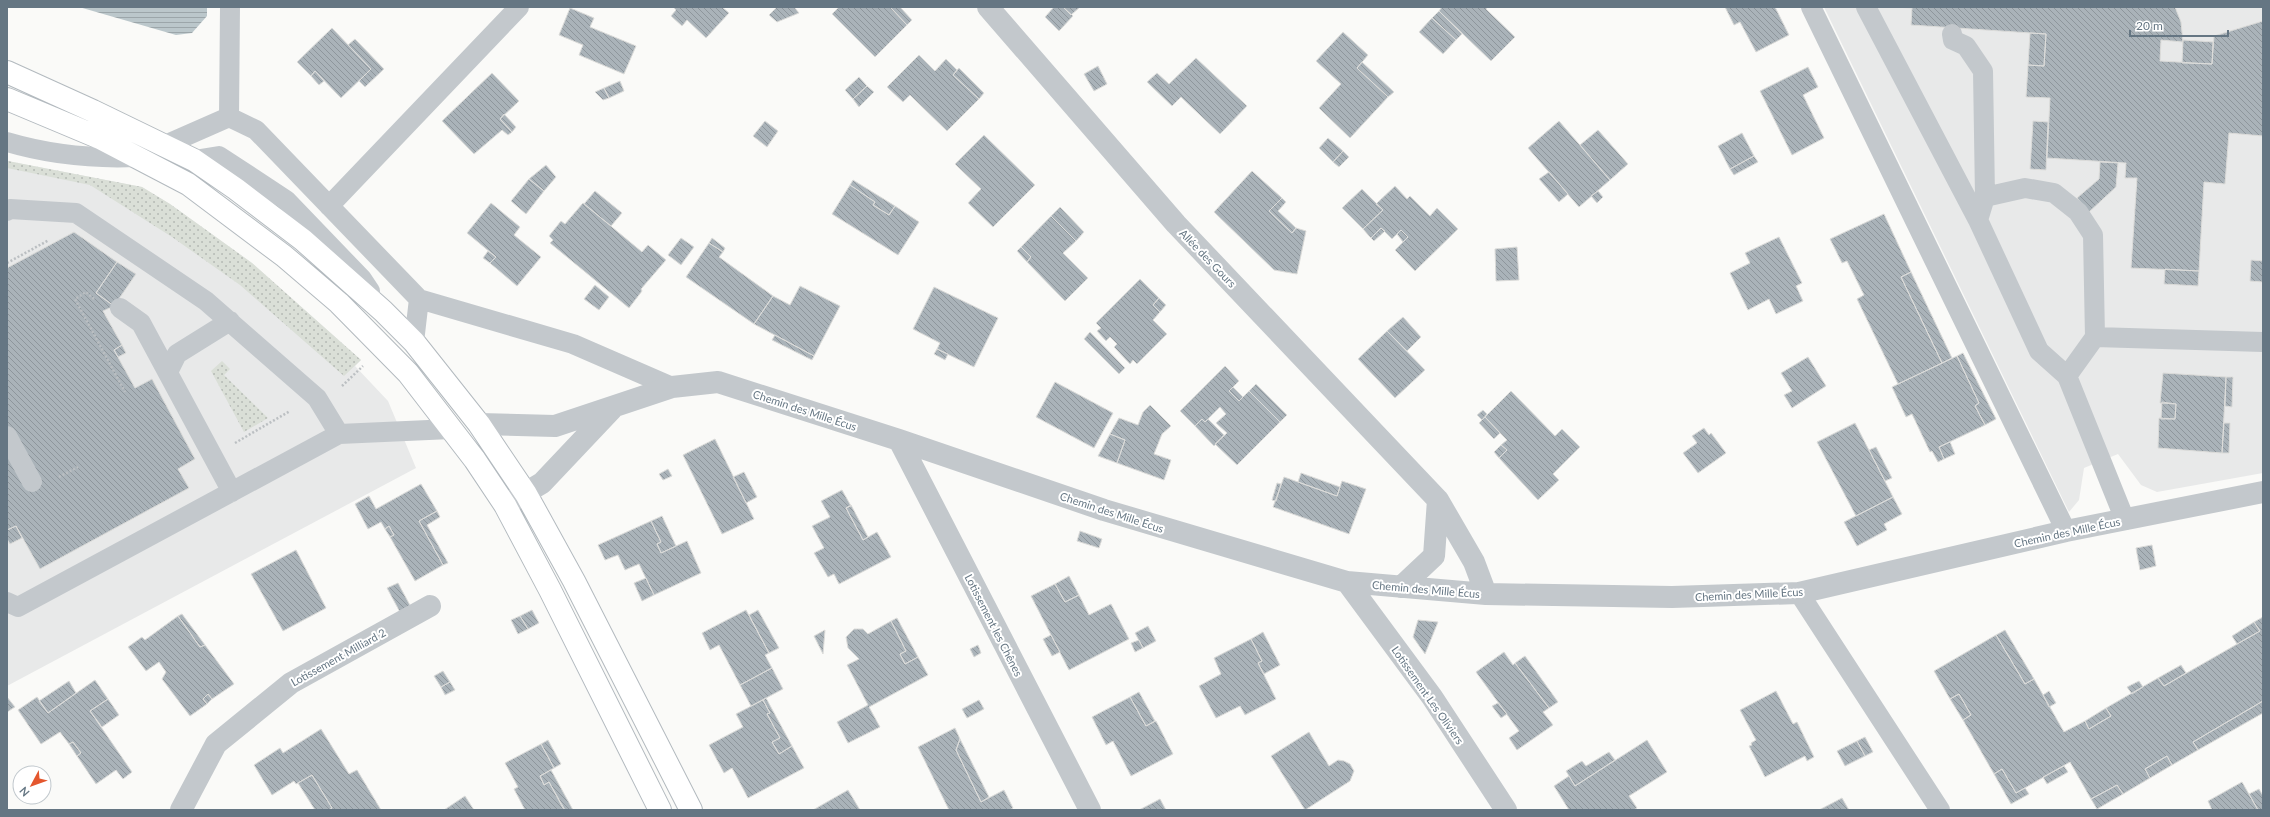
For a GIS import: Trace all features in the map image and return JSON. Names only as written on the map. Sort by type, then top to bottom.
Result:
[{"type":"main road","points":[[7,72],[194,160],[236,189],[303,240],[383,311],[414,342],[479,424],[526,494],[574,582],[691,810]]},
{"type":"main road","points":[[7,99],[100,138],[188,184],[284,256],[340,303],[408,373],[475,460],[505,505],[550,590],[660,810]]},
{"type":"street","name":"Allée des Gours","points":[[988,7],[1176,224],[1438,500],[1474,562],[1486,594]]},
{"type":"street","name":"Chemin des Mille Écus","points":[[479,424],[555,426],[613,408],[672,387],[718,382],[899,440],[1104,510],[1347,582],[1486,594],[1672,597],[1799,593],[2066,531],[2263,492]]},
{"type":"street","points":[[505,505],[526,494],[542,483],[613,408]]},
{"type":"street","name":"Lotissement les Chênes","points":[[899,440],[1090,810]]},
{"type":"street","points":[[1401,587],[1434,556],[1438,500]]},
{"type":"street","name":"Lotissement Les Oliviers","points":[[1347,582],[1432,697],[1506,810]]},
{"type":"street","name":"Lotissement Milliard 2","points":[[181,810],[216,744],[291,683],[430,606]]},
{"type":"lane","points":[[229,117],[230,7]]},
{"type":"lane","points":[[329,206],[519,7]]},
{"type":"lane","points":[[1811,7],[2066,531]]},
{"type":"lane","points":[[1866,7],[1978,220],[2039,351],[2067,376],[2125,520]]},
{"type":"lane","points":[[1952,34],[1953,40],[1966,46],[1984,71],[1985,197],[1978,220]]},
{"type":"lane","points":[[163,146],[229,117],[256,130],[419,299],[573,344],[672,387]]},
{"type":"lane","points":[[7,142],[40,152],[91,158],[137,157]]},
{"type":"lane","points":[[1985,197],[2025,188],[2054,193],[2078,212],[2093,235],[2095,337],[2067,376]]},
{"type":"lane","points":[[7,211],[10,209],[76,213],[206,301],[230,321],[319,402],[339,434]]},
{"type":"lane","points":[[414,342],[419,299]]},
{"type":"lane","points":[[120,308],[141,323],[232,492]]},
{"type":"lane","points":[[168,372],[177,354],[230,321]]},
{"type":"lane","points":[[2095,337],[2263,342]]},
{"type":"lane","points":[[7,602],[18,606],[339,434],[451,429]]},
{"type":"lane","points":[[7,436],[32,482]]},
{"type":"lane","points":[[1799,593],[1940,810]]},
{"type":"path","points":[[97,301],[86,292],[75,299],[125,392]]},
{"type":"path","points":[[213,456],[296,407],[319,402],[330,396],[364,365]]},
{"type":"shaded area","points":[[79,7],[207,7],[207,16],[192,33],[176,35]]},
{"type":"shaded area","points":[[1824,7],[2263,7],[2263,473],[2157,492],[2141,485],[2118,454],[2084,468],[2079,500],[2069,512]]},
{"type":"shaded area","points":[[7,161],[142,187],[170,204],[252,263],[361,360],[355,366],[388,401],[416,468],[7,686]]},
{"type":"shaded area","points":[[8,161],[142,187],[170,204],[252,263],[361,360],[344,376],[240,285],[172,237],[90,185],[7,168]]},
{"type":"shaded area","points":[[222,361],[230,369],[224,375],[268,418],[244,432],[211,371]]},
{"type":"building","points":[[673,7],[722,7],[729,13],[706,38],[687,20],[682,26],[671,16],[676,10]]},
{"type":"building","points":[[777,7],[794,7],[799,13],[777,22],[769,15]]},
{"type":"building","points":[[839,7],[890,7],[907,25],[875,57],[832,14]]},
{"type":"building","points":[[890,7],[900,7],[912,20],[907,25]]},
{"type":"building","points":[[1054,7],[1063,7],[1073,16],[1059,31],[1045,17]]},
{"type":"building","points":[[1063,7],[1080,7],[1071,15]]},
{"type":"building","points":[[1442,7],[1488,7],[1486,9],[1515,37],[1491,61],[1439,11]]},
{"type":"building","points":[[1725,7],[1775,7],[1789,35],[1756,52],[1740,22],[1734,25]]},
{"type":"building","points":[[1894,7],[2175,7],[2181,22],[2183,42],[2161,40],[2160,61],[2212,64],[2214,36],[2263,21],[2263,136],[2229,133],[2225,184],[2204,182],[2199,271],[2131,268],[2137,178],[2125,178],[2126,163],[2047,158],[2050,98],[2026,97],[2028,65],[2044,66],[2046,34],[1911,25],[1912,8]]},
{"type":"building","points":[[570,8],[594,18],[590,27],[636,46],[624,74],[579,55],[583,45],[559,35]]},
{"type":"building","points":[[1439,11],[1462,34],[1456,40],[1432,18]]},
{"type":"building","points":[[1432,18],[1456,40],[1443,54],[1419,32]]},
{"type":"building","points":[[332,28],[371,69],[341,98],[315,71],[311,76],[297,62]]},
{"type":"building","points":[[1343,32],[1368,55],[1357,68],[1388,97],[1350,138],[1319,108],[1341,84],[1316,61]]},
{"type":"building","points":[[2030,33],[2046,34],[2044,66],[2028,65]]},
{"type":"building","points":[[355,39],[384,69],[365,87],[359,81],[371,69],[348,45]]},
{"type":"building","points":[[2183,40],[2213,42],[2212,64],[2182,63]]},
{"type":"building","points":[[919,55],[935,71],[946,59],[957,70],[953,75],[979,99],[947,131],[910,95],[903,102],[887,87]]},
{"type":"building","points":[[1196,58],[1247,106],[1220,134],[1181,97],[1172,106],[1147,82],[1157,73],[1169,84]]},
{"type":"building","points":[[1362,62],[1394,92],[1388,97],[1357,68]]},
{"type":"building","points":[[1098,66],[1107,84],[1094,91],[1084,74]]},
{"type":"building","points":[[1808,67],[1818,87],[1803,95],[1824,138],[1792,155],[1760,91]]},
{"type":"building","points":[[959,68],[984,93],[979,99],[953,75]]},
{"type":"building","points":[[315,71],[324,81],[319,85],[311,76]]},
{"type":"building","points":[[492,73],[519,101],[500,119],[512,132],[508,135],[502,130],[474,154],[442,121]]},
{"type":"building","points":[[859,77],[867,86],[853,99],[845,90]]},
{"type":"building","points":[[620,81],[624,91],[609,98],[604,88]]},
{"type":"building","points":[[867,86],[874,92],[859,107],[853,99]]},
{"type":"building","points":[[604,88],[609,98],[603,100],[595,92]]},
{"type":"building","points":[[504,114],[516,127],[512,132],[500,119]]},
{"type":"building","points":[[765,121],[778,131],[767,147],[753,136]]},
{"type":"building","points":[[1559,121],[1610,180],[1579,207],[1528,148]]},
{"type":"building","points":[[2033,121],[2048,122],[2046,170],[2030,169]]},
{"type":"building","points":[[1598,130],[1628,164],[1610,180],[1580,145]]},
{"type":"building","points":[[1742,133],[1754,156],[1730,169],[1718,146]]},
{"type":"building","points":[[984,135],[1035,185],[993,227],[968,203],[981,189],[955,164]]},
{"type":"building","points":[[1328,138],[1343,151],[1333,162],[1319,148]]},
{"type":"building","points":[[1343,151],[1349,157],[1339,167],[1333,162]]},
{"type":"building","points":[[1754,156],[1758,162],[1734,175],[1730,169]]},
{"type":"building","points":[[2100,162],[2118,163],[2116,187],[2089,212],[2077,198],[2099,179]]},
{"type":"building","points":[[546,165],[556,177],[544,191],[529,179]]},
{"type":"building","points":[[1252,171],[1282,198],[1269,211],[1292,233],[1296,228],[1306,231],[1297,274],[1274,270],[1214,212]]},
{"type":"building","points":[[1549,172],[1568,194],[1559,202],[1539,179]]},
{"type":"building","points":[[529,179],[544,191],[526,214],[511,201]]},
{"type":"building","points":[[853,180],[895,206],[889,215],[873,205],[875,202],[850,185]]},
{"type":"building","points":[[850,185],[875,202],[873,205],[889,215],[895,206],[919,222],[898,255],[832,214]]},
{"type":"building","points":[[1395,186],[1407,199],[1410,196],[1430,216],[1437,208],[1458,229],[1415,271],[1395,250],[1408,237],[1401,230],[1392,239],[1381,228],[1371,238],[1363,229],[1383,210],[1376,204]]},
{"type":"building","points":[[1362,189],[1383,210],[1363,229],[1342,208]]},
{"type":"building","points":[[595,191],[622,213],[611,226],[584,204]]},
{"type":"building","points":[[1598,191],[1603,197],[1597,203],[1591,196]]},
{"type":"building","points":[[1282,198],[1286,202],[1278,211],[1296,228],[1292,233],[1269,211]]},
{"type":"building","points":[[491,203],[520,227],[514,235],[541,257],[517,286],[490,263],[496,257],[467,233]]},
{"type":"building","points":[[583,203],[642,252],[648,245],[666,260],[641,289],[642,291],[629,308],[550,243],[553,240],[549,236],[561,221],[565,224]]},
{"type":"building","points":[[1060,207],[1084,232],[1076,241],[1051,216]]},
{"type":"building","points":[[1884,214],[1911,272],[1901,277],[1942,363],[1898,384],[1857,299],[1864,295],[1847,261],[1842,263],[1830,239]]},
{"type":"building","points":[[1051,216],[1076,241],[1063,253],[1088,278],[1065,301],[1027,262],[1031,257],[1021,247]]},
{"type":"building","points":[[1381,228],[1385,231],[1374,241],[1371,238]]},
{"type":"building","points":[[1401,230],[1408,237],[1403,242],[1397,234]]},
{"type":"building","points":[[74,232],[117,262],[96,293],[114,306],[103,311],[122,345],[114,350],[135,388],[152,379],[195,459],[178,469],[189,488],[40,569],[16,526],[7,530],[7,268]]},
{"type":"building","points":[[1779,237],[1802,283],[1796,286],[1803,301],[1776,314],[1769,299],[1748,310],[1730,273],[1750,263],[1745,253]]},
{"type":"building","points":[[681,238],[694,247],[681,265],[668,255]]},
{"type":"building","points":[[712,238],[725,248],[723,252],[709,243]]},
{"type":"building","points":[[709,243],[723,252],[719,257],[773,296],[754,324],[686,277]]},
{"type":"building","points":[[1021,247],[1031,257],[1027,262],[1017,251]]},
{"type":"building","points":[[1517,247],[1519,280],[1496,281],[1495,249]]},
{"type":"building","points":[[488,251],[496,257],[490,263],[483,258]]},
{"type":"building","points":[[2251,260],[2263,261],[2263,282],[2250,281]]},
{"type":"building","points":[[117,262],[136,274],[114,306],[96,293]]},
{"type":"building","points":[[2165,269],[2199,271],[2198,286],[2164,284]]},
{"type":"building","points":[[1911,272],[1952,358],[1942,363],[1901,277]]},
{"type":"building","points":[[1140,279],[1159,298],[1153,305],[1160,312],[1153,320],[1167,334],[1137,364],[1133,360],[1130,364],[1114,347],[1117,344],[1110,337],[1106,341],[1097,331],[1101,328],[1096,323]]},
{"type":"building","points":[[595,285],[609,297],[599,310],[584,299]]},
{"type":"building","points":[[800,286],[840,306],[814,356],[754,324],[773,296],[790,305]]},
{"type":"building","points":[[934,287],[998,318],[974,367],[937,349],[940,343],[913,329]]},
{"type":"building","points":[[1159,298],[1166,305],[1160,312],[1153,305]]},
{"type":"building","points":[[1403,317],[1421,337],[1407,351],[1387,331]]},
{"type":"building","points":[[1387,331],[1425,370],[1395,398],[1358,359]]},
{"type":"building","points":[[1090,332],[1125,368],[1119,374],[1084,339]]},
{"type":"building","points":[[775,335],[814,356],[812,360],[772,340]]},
{"type":"building","points":[[122,345],[126,353],[118,357],[114,350]]},
{"type":"building","points":[[937,349],[948,354],[945,360],[934,354]]},
{"type":"building","points":[[1963,353],[1996,419],[1985,425],[1975,406],[1979,403],[1957,356]]},
{"type":"building","points":[[1957,356],[1979,403],[1975,406],[1985,425],[1939,447],[1944,459],[1938,462],[1932,451],[1930,452],[1912,414],[1906,417],[1892,387]]},
{"type":"building","points":[[1808,357],[1826,386],[1792,408],[1784,395],[1792,391],[1781,373]]},
{"type":"building","points":[[1225,366],[1239,381],[1229,391],[1239,401],[1249,391],[1280,422],[1237,465],[1215,444],[1227,433],[1216,423],[1226,414],[1220,407],[1205,422],[1202,419],[1195,426],[1180,411]]},
{"type":"building","points":[[2163,373],[2226,377],[2222,453],[2158,448],[2159,418],[2175,419],[2176,404],[2160,403]]},
{"type":"building","points":[[2226,377],[2233,377],[2232,407],[2225,406]]},
{"type":"building","points":[[1055,382],[1113,413],[1094,448],[1036,417]]},
{"type":"building","points":[[1256,384],[1287,415],[1280,422],[1249,391]]},
{"type":"building","points":[[1233,387],[1243,397],[1239,401],[1229,391]]},
{"type":"building","points":[[1511,391],[1555,436],[1562,429],[1580,447],[1553,474],[1559,480],[1538,500],[1499,458],[1507,450],[1501,445],[1507,440],[1485,417]]},
{"type":"building","points":[[2162,402],[2176,404],[2175,419],[2161,419]]},
{"type":"building","points":[[1150,405],[1171,426],[1162,434],[1154,454],[1171,460],[1164,480],[1117,463],[1125,440],[1110,434],[1119,418],[1138,425],[1143,412]]},
{"type":"building","points":[[1483,410],[1487,414],[1482,420],[1477,415]]},
{"type":"building","points":[[1485,417],[1500,433],[1494,439],[1479,423]]},
{"type":"building","points":[[1202,419],[1205,422],[1208,419],[1224,435],[1214,446],[1195,426]]},
{"type":"building","points":[[1855,423],[1893,497],[1856,516],[1817,442]]},
{"type":"building","points":[[2224,423],[2230,423],[2229,453],[2222,453]]},
{"type":"building","points":[[1704,428],[1709,435],[1711,433],[1726,453],[1698,473],[1683,453],[1697,443],[1692,436]]},
{"type":"building","points":[[1110,434],[1125,440],[1117,463],[1098,456]]},
{"type":"building","points":[[715,439],[754,519],[722,534],[683,455]]},
{"type":"building","points":[[1950,442],[1955,454],[1944,459],[1939,447]]},
{"type":"building","points":[[1501,445],[1507,450],[1499,458],[1494,452]]},
{"type":"building","points":[[1876,447],[1892,478],[1885,481],[1869,450]]},
{"type":"building","points":[[668,469],[672,476],[663,480],[659,474]]},
{"type":"building","points":[[744,472],[757,497],[746,503],[733,477]]},
{"type":"building","points":[[1301,473],[1340,487],[1337,496],[1298,482]]},
{"type":"building","points":[[1284,477],[1337,496],[1342,481],[1366,489],[1349,534],[1273,507]]},
{"type":"building","points":[[1277,483],[1281,484],[1276,501],[1272,500]]},
{"type":"building","points":[[421,484],[437,511],[419,521],[443,565],[415,581],[390,537],[394,535],[389,526],[385,529],[381,522],[368,529],[355,504],[369,496],[376,509]]},
{"type":"building","points":[[842,490],[851,506],[846,508],[863,540],[877,532],[891,557],[839,584],[834,574],[828,577],[814,553],[824,548],[812,526],[830,517],[821,501]]},
{"type":"building","points":[[1893,497],[1902,514],[1884,524],[1887,530],[1857,546],[1844,522]]},
{"type":"building","points":[[851,505],[868,537],[863,540],[846,508]]},
{"type":"building","points":[[437,511],[440,517],[427,525],[448,563],[443,565],[419,521]]},
{"type":"building","points":[[662,516],[676,546],[661,553],[657,544],[661,542],[651,521]]},
{"type":"building","points":[[651,521],[661,542],[657,544],[661,553],[687,541],[701,573],[654,595],[639,564],[625,570],[618,555],[605,560],[598,545]]},
{"type":"building","points":[[16,526],[22,538],[10,544],[7,539],[7,530]]},
{"type":"building","points":[[389,526],[394,535],[390,537],[385,529]]},
{"type":"building","points":[[1080,531],[1102,539],[1099,548],[1077,541]]},
{"type":"building","points":[[2152,545],[2156,566],[2140,570],[2136,548]]},
{"type":"building","points":[[296,550],[326,608],[283,631],[251,574]]},
{"type":"building","points":[[1069,576],[1079,595],[1065,602],[1055,584]]},
{"type":"building","points":[[646,578],[654,595],[642,601],[634,583]]},
{"type":"building","points":[[398,583],[412,609],[401,614],[387,588]]},
{"type":"building","points":[[1055,584],[1065,602],[1079,595],[1089,615],[1111,604],[1129,639],[1069,670],[1031,596]]},
{"type":"building","points":[[532,610],[539,623],[528,629],[520,616]]},
{"type":"building","points":[[746,610],[769,653],[765,655],[772,668],[740,685],[719,645],[710,650],[702,633]]},
{"type":"building","points":[[758,610],[779,648],[769,653],[749,615]]},
{"type":"building","points":[[182,614],[205,645],[200,647],[178,616]]},
{"type":"building","points":[[178,616],[200,647],[205,645],[234,684],[212,699],[208,694],[203,699],[207,704],[190,716],[162,679],[166,672],[159,662],[146,671],[128,647],[142,637],[145,640]]},
{"type":"building","points":[[520,616],[528,629],[518,634],[511,620]]},
{"type":"building","points":[[2263,617],[2263,701],[2193,742],[2198,750],[2172,765],[2167,756],[2145,769],[2150,778],[2123,794],[2117,785],[2091,799],[2070,762],[2016,793],[2002,769],[1994,774],[1963,720],[1971,715],[1959,694],[1950,699],[1934,671],[1996,635],[2025,684],[2034,679],[2064,732],[2085,721],[2089,729],[2111,716],[2106,708],[2158,678],[2164,686],[2260,631],[2254,622]]},
{"type":"building","points":[[897,618],[918,657],[905,664],[900,654],[906,651],[891,621]]},
{"type":"building","points":[[1418,620],[1438,622],[1425,654],[1413,637]]},
{"type":"building","points":[[891,621],[906,651],[900,654],[905,664],[918,657],[928,675],[869,707],[880,727],[848,743],[837,722],[868,705],[847,665],[859,659],[848,648],[846,637],[854,629],[863,629],[868,634]]},
{"type":"building","points":[[2254,622],[2260,631],[2237,644],[2232,636]]},
{"type":"building","points":[[1148,626],[1156,641],[1143,648],[1135,633]]},
{"type":"building","points":[[825,630],[823,654],[814,636]]},
{"type":"building","points":[[2005,630],[2034,679],[2025,684],[1996,635]]},
{"type":"building","points":[[1263,632],[1280,665],[1264,674],[1258,663],[1262,661],[1251,639]]},
{"type":"building","points":[[1051,635],[1060,652],[1052,656],[1043,639]]},
{"type":"building","points":[[1251,639],[1262,661],[1258,663],[1276,699],[1245,715],[1240,706],[1216,718],[1199,686],[1221,674],[1214,658]]},
{"type":"building","points":[[1139,640],[1143,648],[1135,652],[1131,643]]},
{"type":"building","points":[[978,645],[981,653],[974,657],[970,649]]},
{"type":"building","points":[[1504,652],[1513,665],[1515,663],[1549,708],[1543,712],[1553,725],[1517,750],[1509,738],[1519,731],[1476,672]]},
{"type":"building","points":[[1525,656],[1558,702],[1549,708],[1515,663]]},
{"type":"building","points":[[2181,665],[2186,673],[2164,686],[2158,678]]},
{"type":"building","points":[[772,668],[783,689],[751,706],[740,685]]},
{"type":"building","points":[[443,671],[450,682],[441,687],[434,676]]},
{"type":"building","points":[[95,680],[108,699],[90,711],[132,772],[123,779],[116,770],[96,784],[77,756],[81,753],[73,742],[69,744],[60,732],[41,744],[18,710],[37,697],[48,713]]},
{"type":"building","points":[[69,681],[76,693],[48,713],[39,701]]},
{"type":"building","points":[[2139,681],[2143,687],[2132,694],[2127,687]]},
{"type":"building","points":[[450,682],[455,690],[445,695],[441,687]]},
{"type":"building","points":[[1776,691],[1793,724],[1797,722],[1814,757],[1807,761],[1805,756],[1765,777],[1749,746],[1756,740],[1740,710]]},
{"type":"building","points":[[2049,691],[2056,703],[2049,707],[2043,695]]},
{"type":"building","points":[[1139,692],[1155,721],[1146,726],[1130,697]]},
{"type":"building","points":[[208,694],[212,699],[207,704],[203,699]]},
{"type":"building","points":[[1959,694],[1971,715],[1963,720],[1950,699]]},
{"type":"building","points":[[7,697],[15,707],[7,712]]},
{"type":"building","points":[[1130,697],[1146,726],[1156,721],[1173,754],[1131,776],[1113,741],[1106,745],[1092,717]]},
{"type":"building","points":[[766,698],[792,746],[779,754],[772,742],[780,738],[767,714],[770,713],[763,700]]},
{"type":"building","points":[[108,699],[119,715],[102,727],[90,711]]},
{"type":"building","points":[[763,700],[770,713],[767,714],[780,738],[772,742],[779,754],[792,746],[804,768],[748,798],[732,768],[724,773],[709,745],[743,727],[736,714]]},
{"type":"building","points":[[979,700],[984,709],[967,718],[962,709]]},
{"type":"building","points":[[2263,701],[2263,713],[2198,750],[2193,742]]},
{"type":"building","points":[[1498,703],[1507,714],[1501,718],[1492,706]]},
{"type":"building","points":[[2106,708],[2111,716],[2089,729],[2085,721]]},
{"type":"building","points":[[955,728],[960,739],[956,750],[981,802],[1004,790],[1013,808],[1010,810],[949,810],[918,747]]},
{"type":"building","points":[[321,729],[349,774],[357,770],[381,810],[329,810],[332,808],[312,775],[296,784],[294,781],[272,795],[254,765],[280,748],[283,753]]},
{"type":"building","points":[[1309,732],[1329,766],[1338,760],[1344,761],[1350,764],[1354,771],[1350,781],[1305,810],[1271,756]]},
{"type":"building","points":[[1865,737],[1873,752],[1865,756],[1857,741]]},
{"type":"building","points":[[960,739],[989,797],[981,802],[956,750]]},
{"type":"building","points":[[548,740],[561,764],[554,768],[541,744]]},
{"type":"building","points":[[1647,740],[1667,772],[1629,796],[1637,808],[1634,810],[1569,810],[1554,786],[1569,776],[1575,786]]},
{"type":"building","points":[[1857,741],[1865,756],[1845,766],[1837,751]]},
{"type":"building","points":[[73,742],[81,753],[77,756],[69,744]]},
{"type":"building","points":[[541,744],[554,768],[540,776],[544,785],[549,782],[565,810],[525,810],[514,789],[518,787],[505,763]]},
{"type":"building","points":[[1609,752],[1615,760],[1575,786],[1566,771],[1582,761],[1586,766]]},
{"type":"building","points":[[2167,756],[2172,765],[2150,778],[2145,769]]},
{"type":"building","points":[[2064,766],[2068,772],[2047,784],[2043,777]]},
{"type":"building","points":[[2002,769],[2016,793],[2025,788],[2029,794],[2011,804],[1994,774]]},
{"type":"building","points":[[551,770],[573,810],[564,810],[549,782],[544,785],[540,776]]},
{"type":"building","points":[[312,775],[332,808],[329,810],[315,810],[298,783]]},
{"type":"building","points":[[2242,782],[2258,810],[2212,810],[2208,801]]},
{"type":"building","points":[[2117,785],[2123,794],[2097,809],[2091,799]]},
{"type":"building","points":[[2259,789],[2263,796],[2263,810],[2258,810],[2249,794]]},
{"type":"building","points":[[848,790],[860,810],[813,810]]},
{"type":"building","points":[[465,796],[474,810],[444,810]]},
{"type":"building","points":[[1842,798],[1849,810],[1819,810]]},
{"type":"building","points":[[1160,799],[1166,810],[1139,810]]}]
